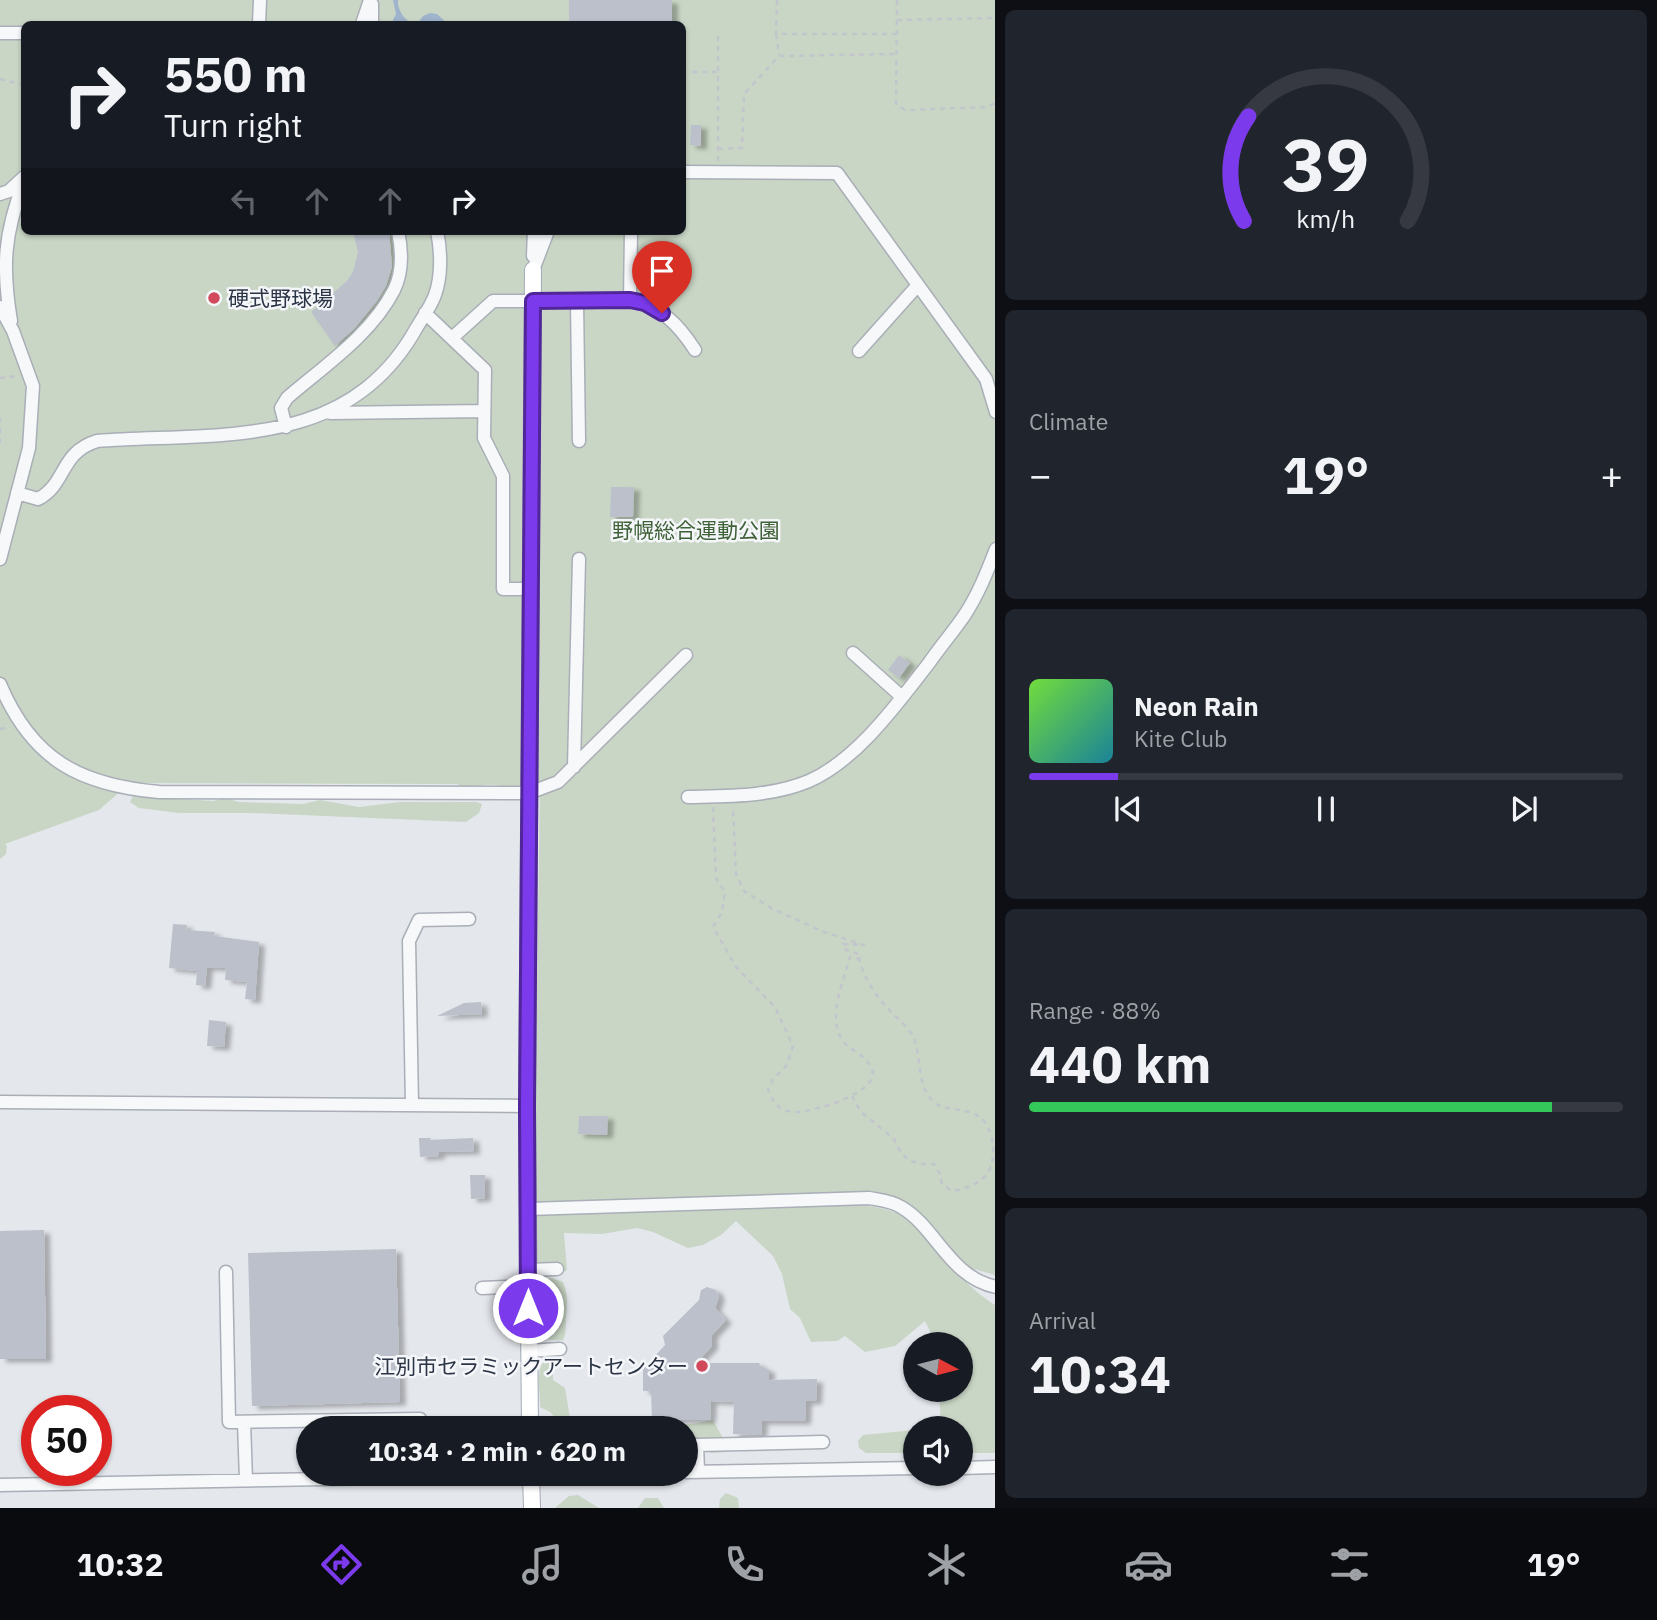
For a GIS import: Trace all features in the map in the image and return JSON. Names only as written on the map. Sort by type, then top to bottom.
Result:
[{"type":"main road","points":[[530,1416],[527,1107],[533,270]]},
{"type":"main road","points":[[531,1486],[532,1508]]},
{"type":"street","points":[[259,21],[260,0]]},
{"type":"street","points":[[363,21],[371,0]]},
{"type":"street","points":[[371,0],[372,21]]},
{"type":"street","points":[[0,33],[21,33]]},
{"type":"street","points":[[686,172],[837,173],[986,379],[995,409]]},
{"type":"street","points":[[0,194],[9,191],[21,179]]},
{"type":"street","points":[[13,331],[5,283],[5,254],[21,190]]},
{"type":"street","points":[[286,427],[281,408],[287,398],[368,327],[395,288],[401,253],[399,235]]},
{"type":"street","points":[[17,493],[38,499],[45,495],[54,488],[74,454],[83,446],[97,441],[225,435],[286,427],[336,409],[377,380],[411,337],[436,293],[441,251],[438,235]]},
{"type":"street","points":[[533,270],[534,235]]},
{"type":"street","points":[[533,270],[546,235]]},
{"type":"street","points":[[630,300],[631,235]]},
{"type":"street","points":[[859,351],[918,285]]},
{"type":"street","points":[[452,338],[493,301],[630,300],[645,303],[662,313],[695,350]]},
{"type":"street","points":[[577,302],[579,441]]},
{"type":"street","points":[[0,307],[13,331],[33,386],[29,448],[0,559]]},
{"type":"street","points":[[425,313],[485,370],[484,438],[503,477],[503,589],[531,589]]},
{"type":"street","points":[[324,413],[484,411]]},
{"type":"street","points":[[688,797],[733,796],[781,790],[810,781],[836,765],[867,738],[964,616],[982,584],[995,552]]},
{"type":"street","points":[[574,766],[579,559]]},
{"type":"street","points":[[853,653],[902,697]]},
{"type":"street","points":[[0,684],[20,725],[43,749],[76,772],[109,785],[159,792],[529,793],[558,782],[686,654]]},
{"type":"street","points":[[412,1105],[409,941],[419,920],[469,919]]},
{"type":"street","points":[[0,1102],[527,1107]]},
{"type":"street","points":[[528,1209],[869,1198],[901,1207],[956,1265],[975,1280],[995,1287]]},
{"type":"street","points":[[482,1288],[557,1269]]},
{"type":"street","points":[[226,1272],[229,1422],[296,1421]]},
{"type":"street","points":[[528,1351],[560,1349]]},
{"type":"street","points":[[244,1422],[246,1480]]},
{"type":"street","points":[[698,1445],[823,1441]]},
{"type":"street","points":[[973,1468],[995,1467]]},
{"type":"street","points":[[698,1471],[903,1468]]},
{"type":"street","points":[[0,1485],[296,1479]]},
{"type":"path","points":[[777,0],[776,34],[779,56]]},
{"type":"path","points":[[897,0],[896,104],[905,110],[988,107],[995,103]]},
{"type":"path","points":[[897,20],[995,18]]},
{"type":"path","points":[[718,32],[718,172]]},
{"type":"path","points":[[776,34],[897,34]]},
{"type":"path","points":[[718,149],[742,148],[744,94],[779,56],[896,54]]},
{"type":"path","points":[[686,72],[718,72]]},
{"type":"path","points":[[0,79],[21,84]]},
{"type":"path","points":[[0,377],[29,374]]},
{"type":"path","points":[[0,418],[0,446]]},
{"type":"path","points":[[733,796],[736,874],[744,891],[771,908],[824,932],[864,945],[843,944],[844,949],[861,955],[859,959],[863,974],[871,989],[910,1032],[916,1045],[920,1076],[931,1099],[940,1107],[970,1112],[983,1120],[991,1135],[994,1154],[992,1168],[983,1179],[965,1189],[951,1191],[942,1184],[934,1164],[911,1161],[901,1153],[894,1139],[861,1112],[851,1095]]},
{"type":"path","points":[[713,797],[716,878],[725,892],[722,912],[713,927],[736,967],[775,1007],[793,1046],[787,1065],[768,1089],[771,1099],[779,1108],[791,1112],[825,1108],[867,1086],[872,1079],[873,1071],[869,1062],[848,1048],[838,1034],[835,1017],[850,957],[859,959]]},
{"type":"green space","name":"野幌総合運動公園","points":[[0,0],[995,0],[995,1275],[967,1267],[920,1213],[882,1193],[820,1195],[822,1204],[885,1209],[910,1219],[924,1229],[961,1277],[995,1305],[995,1453],[973,1453],[973,1416],[940,1416],[940,1402],[973,1402],[973,1332],[930,1332],[925,1321],[912,1332],[903,1332],[903,1339],[895,1346],[865,1352],[845,1336],[837,1341],[811,1342],[800,1318],[790,1309],[782,1274],[773,1256],[736,1221],[721,1235],[703,1245],[688,1248],[653,1232],[637,1228],[602,1234],[564,1233],[567,1270],[562,1273],[537,1265],[533,1255],[540,785],[508,789],[492,785],[459,787],[458,784],[130,783],[99,810],[5,844],[6,854],[0,859]]},
{"type":"green space","points":[[133,796],[213,801],[227,798],[238,802],[303,804],[320,800],[359,807],[400,802],[482,804],[479,813],[466,822],[252,813],[179,813],[139,808],[130,802]]},
{"type":"green space","points":[[552,1278],[563,1282],[567,1296],[563,1340],[551,1340],[543,1336],[536,1321],[542,1279]]},
{"type":"green space","points":[[554,1353],[560,1357],[553,1371],[553,1380],[565,1388],[570,1416],[554,1416],[540,1407],[540,1370],[547,1358]]},
{"type":"green space","points":[[713,1420],[723,1438],[725,1452],[711,1453],[704,1438],[698,1438],[698,1423]]},
{"type":"green space","points":[[903,1431],[903,1453],[866,1453],[859,1448],[858,1441],[863,1435]]},
{"type":"green space","points":[[726,1493],[738,1498],[739,1508],[719,1508],[720,1499]]},
{"type":"green space","points":[[578,1495],[599,1508],[555,1508],[569,1496]]},
{"type":"green space","points":[[645,1498],[658,1498],[664,1508],[638,1508]]},
{"type":"water","points":[[393,0],[398,0],[402,14],[408,21],[392,21],[396,14]]},
{"type":"water","points":[[437,14],[445,21],[419,21],[423,16]]},
{"type":"building","points":[[569,0],[672,0],[672,21],[569,21]]},
{"type":"building","points":[[691,125],[701,125],[701,146],[690,145]]},
{"type":"building","points":[[354,235],[389,235],[392,267],[386,286],[377,301],[354,329],[335,346],[311,312],[347,281],[353,272],[358,252]]},
{"type":"building","points":[[611,487],[634,487],[633,517],[610,517]]},
{"type":"building","points":[[899,655],[910,663],[899,678],[888,670]]},
{"type":"building","points":[[173,924],[187,925],[186,930],[215,932],[214,936],[259,942],[255,1000],[245,999],[247,982],[225,980],[226,968],[207,967],[205,986],[196,985],[197,971],[169,968]]},
{"type":"building","points":[[481,1002],[482,1014],[437,1016],[464,1003]]},
{"type":"building","points":[[209,1020],[226,1022],[224,1047],[207,1046]]},
{"type":"building","points":[[579,1116],[608,1116],[607,1135],[578,1134]]},
{"type":"building","points":[[419,1138],[473,1138],[474,1151],[439,1152],[439,1156],[420,1157]]},
{"type":"building","points":[[470,1175],[485,1175],[485,1198],[471,1199]]},
{"type":"building","points":[[44,1230],[46,1359],[0,1359],[0,1231]]},
{"type":"building","points":[[396,1249],[400,1402],[252,1406],[248,1253]]},
{"type":"building","name":"江別市セラミックアートセンター","points":[[707,1287],[716,1290],[719,1297],[715,1308],[726,1320],[712,1335],[712,1346],[696,1363],[760,1363],[759,1365],[769,1370],[769,1380],[817,1379],[816,1401],[806,1401],[805,1421],[762,1421],[761,1435],[733,1434],[734,1402],[711,1401],[710,1420],[698,1420],[698,1416],[652,1416],[651,1391],[643,1391],[643,1369],[665,1345],[663,1336],[699,1300],[701,1290]]},
{"type":"place","name":"硬式野球場","points":[[214,298]]},
{"type":"place","name":"江別市セラミックアートセンター","points":[[702,1366]]},
{"type":"route","points":[[528,1308],[533,301],[630,300],[645,303],[662,313]]}]
